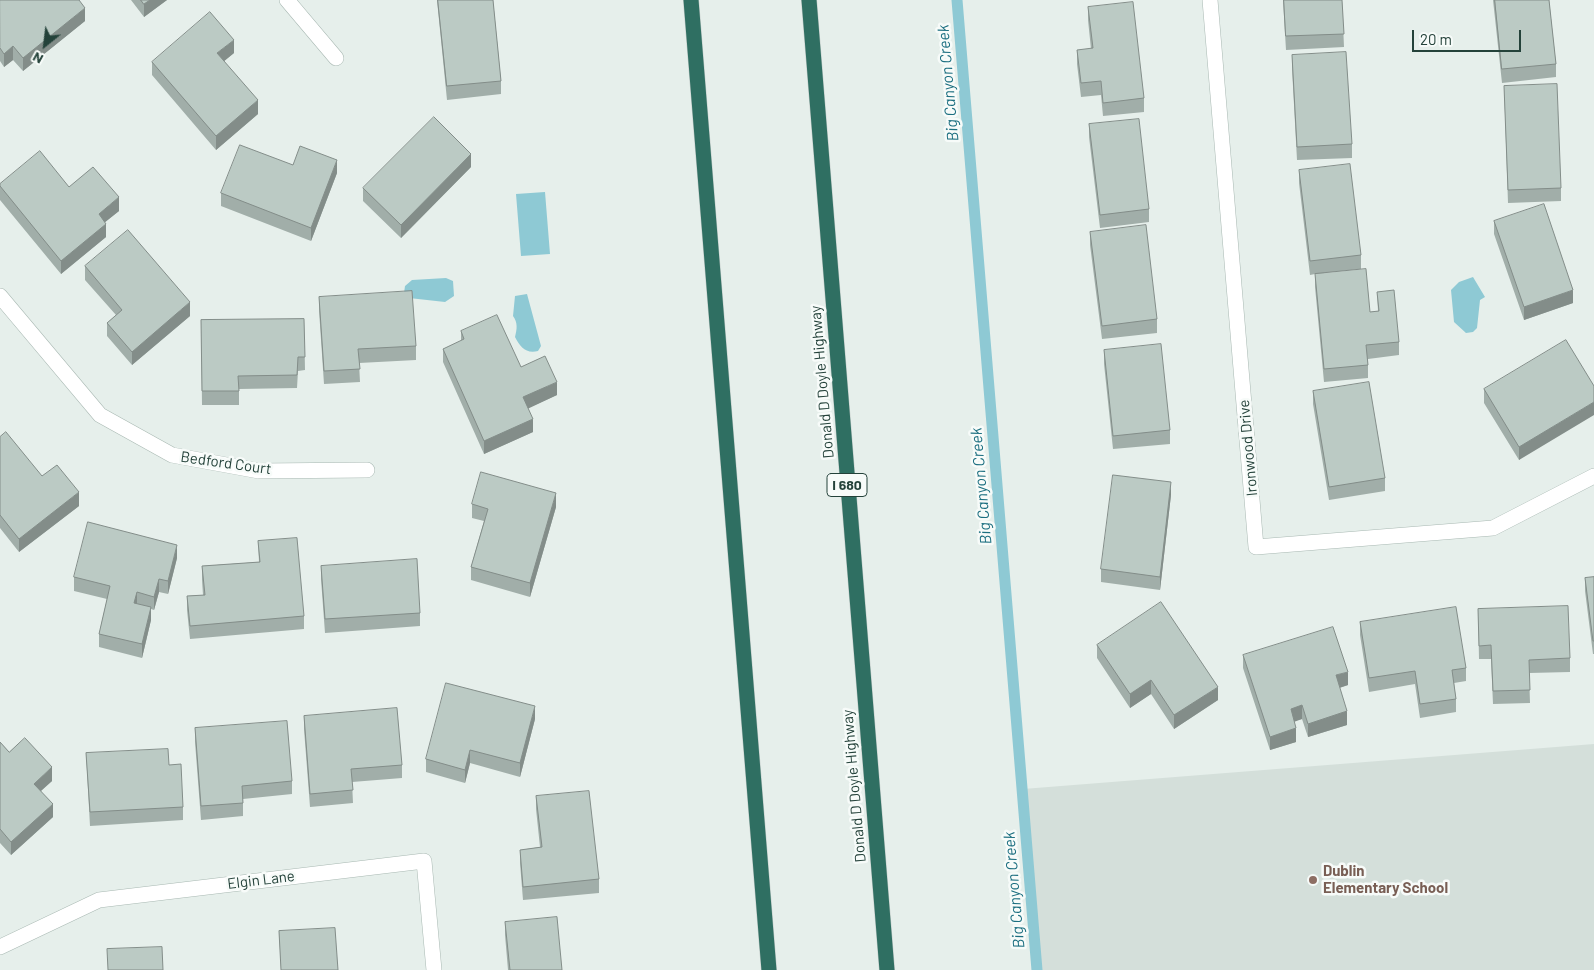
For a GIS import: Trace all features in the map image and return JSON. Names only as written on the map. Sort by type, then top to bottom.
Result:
[{"type":"highway","points":[[691,0],[769,970]]},
{"type":"highway","name":"Donald D Doyle Highway","points":[[809,0],[887,970]]},
{"type":"street","points":[[287,0],[336,58]]},
{"type":"street","name":"Ironwood Drive","points":[[1210,0],[1256,547],[1493,528],[1594,476]]},
{"type":"street","name":"Bedford Court","points":[[0,296],[100,415],[172,456],[258,471],[367,470]]},
{"type":"street","name":"Elgin Lane","points":[[0,947],[99,900],[424,861],[434,970]]},
{"type":"shaded area","name":"Dublin Elementary School","points":[[1594,744],[1594,970],[1039,970],[1023,789]]},
{"type":"water","points":[[545,192],[550,254],[521,256],[516,194]]},
{"type":"water","points":[[1473,277],[1485,297],[1480,300],[1477,328],[1473,332],[1466,333],[1454,322],[1451,290],[1459,282]]},
{"type":"water","points":[[446,278],[453,281],[454,296],[445,302],[409,298],[404,293],[405,286],[412,280]]},
{"type":"water","points":[[527,294],[541,346],[538,351],[534,352],[524,349],[515,337],[517,326],[513,316],[515,296]]},
{"type":"building","points":[[0,0],[79,0],[85,8],[23,58],[13,46],[4,54],[0,48]]},
{"type":"building","points":[[141,0],[150,0],[144,4]]},
{"type":"building","points":[[438,0],[493,0],[501,81],[447,86]]},
{"type":"building","points":[[1284,0],[1342,0],[1344,34],[1286,36]]},
{"type":"building","points":[[1495,0],[1549,0],[1556,64],[1502,69]]},
{"type":"building","points":[[1133,2],[1144,98],[1103,103],[1101,81],[1081,83],[1077,50],[1093,48],[1088,7]]},
{"type":"building","points":[[210,12],[234,40],[217,53],[258,100],[216,136],[152,62]]},
{"type":"building","points":[[1346,52],[1352,144],[1297,147],[1292,55]]},
{"type":"building","points":[[1557,84],[1561,188],[1508,190],[1504,86]]},
{"type":"building","points":[[434,117],[471,154],[401,225],[363,188]]},
{"type":"building","points":[[1139,119],[1149,209],[1100,215],[1089,124]]},
{"type":"building","points":[[240,145],[293,165],[300,146],[337,160],[311,228],[221,193]]},
{"type":"building","points":[[40,151],[69,187],[93,167],[119,197],[99,214],[106,224],[61,261],[0,186],[0,184]]},
{"type":"building","points":[[1350,164],[1361,255],[1310,261],[1299,170]]},
{"type":"building","points":[[1544,204],[1573,290],[1524,307],[1494,221]]},
{"type":"building","points":[[1146,225],[1157,319],[1102,326],[1090,232]]},
{"type":"building","points":[[128,230],[190,302],[132,352],[107,323],[122,310],[85,266]]},
{"type":"building","points":[[1366,269],[1370,312],[1379,311],[1377,292],[1394,290],[1399,342],[1366,345],[1368,365],[1324,369],[1315,274]]},
{"type":"building","points":[[412,291],[416,346],[358,349],[360,369],[324,371],[319,297]]},
{"type":"building","points":[[497,315],[521,367],[545,356],[557,382],[523,397],[533,419],[484,441],[443,349],[464,339],[461,331]]},
{"type":"building","points":[[304,319],[305,357],[298,357],[297,375],[238,376],[239,391],[202,391],[201,320]]},
{"type":"building","points":[[1566,340],[1594,386],[1594,402],[1519,447],[1484,389]]},
{"type":"building","points":[[1161,344],[1170,430],[1113,436],[1104,350]]},
{"type":"building","points":[[1369,382],[1385,478],[1329,487],[1313,391]]},
{"type":"building","points":[[6,432],[42,476],[57,465],[79,492],[19,539],[0,515],[0,437]]},
{"type":"building","points":[[481,472],[556,493],[530,583],[471,567],[488,509],[472,504]]},
{"type":"building","points":[[1113,475],[1171,482],[1160,577],[1101,569]]},
{"type":"building","points":[[88,522],[177,545],[168,581],[159,579],[154,597],[137,592],[134,603],[151,607],[142,644],[99,634],[110,586],[74,577]]},
{"type":"building","points":[[297,538],[304,616],[190,626],[187,596],[205,595],[202,566],[260,562],[258,541]]},
{"type":"building","points":[[417,559],[420,613],[325,619],[321,566]]},
{"type":"building","points":[[1594,577],[1594,641],[1593,641],[1585,578]]},
{"type":"building","points":[[1161,602],[1218,687],[1174,715],[1151,680],[1130,694],[1097,645]]},
{"type":"building","points":[[1568,606],[1570,658],[1529,660],[1530,690],[1493,691],[1491,645],[1479,646],[1478,609]]},
{"type":"building","points":[[1456,607],[1466,668],[1452,670],[1456,699],[1420,704],[1415,671],[1369,678],[1360,622]]},
{"type":"building","points":[[1333,627],[1348,672],[1336,675],[1347,711],[1308,724],[1302,705],[1291,709],[1296,728],[1270,737],[1243,655]]},
{"type":"building","points":[[446,683],[535,706],[520,763],[470,750],[465,770],[426,759]]},
{"type":"building","points":[[397,708],[402,765],[351,769],[353,790],[310,794],[304,716]]},
{"type":"building","points":[[287,721],[292,781],[242,786],[243,803],[201,806],[195,728]]},
{"type":"building","points":[[25,738],[52,767],[34,784],[53,804],[11,842],[0,829],[0,742],[9,752]]},
{"type":"building","points":[[168,749],[169,765],[181,764],[183,807],[90,812],[86,753]]},
{"type":"building","points":[[589,791],[599,879],[523,887],[520,850],[542,847],[536,796]]},
{"type":"building","points":[[557,917],[562,970],[510,970],[505,922]]},
{"type":"building","points":[[335,928],[338,970],[281,970],[279,931]]},
{"type":"building","points":[[162,947],[163,970],[108,970],[107,949]]},
{"type":"waterway","name":"Big Canyon Creek","points":[[957,0],[1037,970]]},
{"type":"place","name":"Dublin Elementary School","points":[[1313,880]]}]
